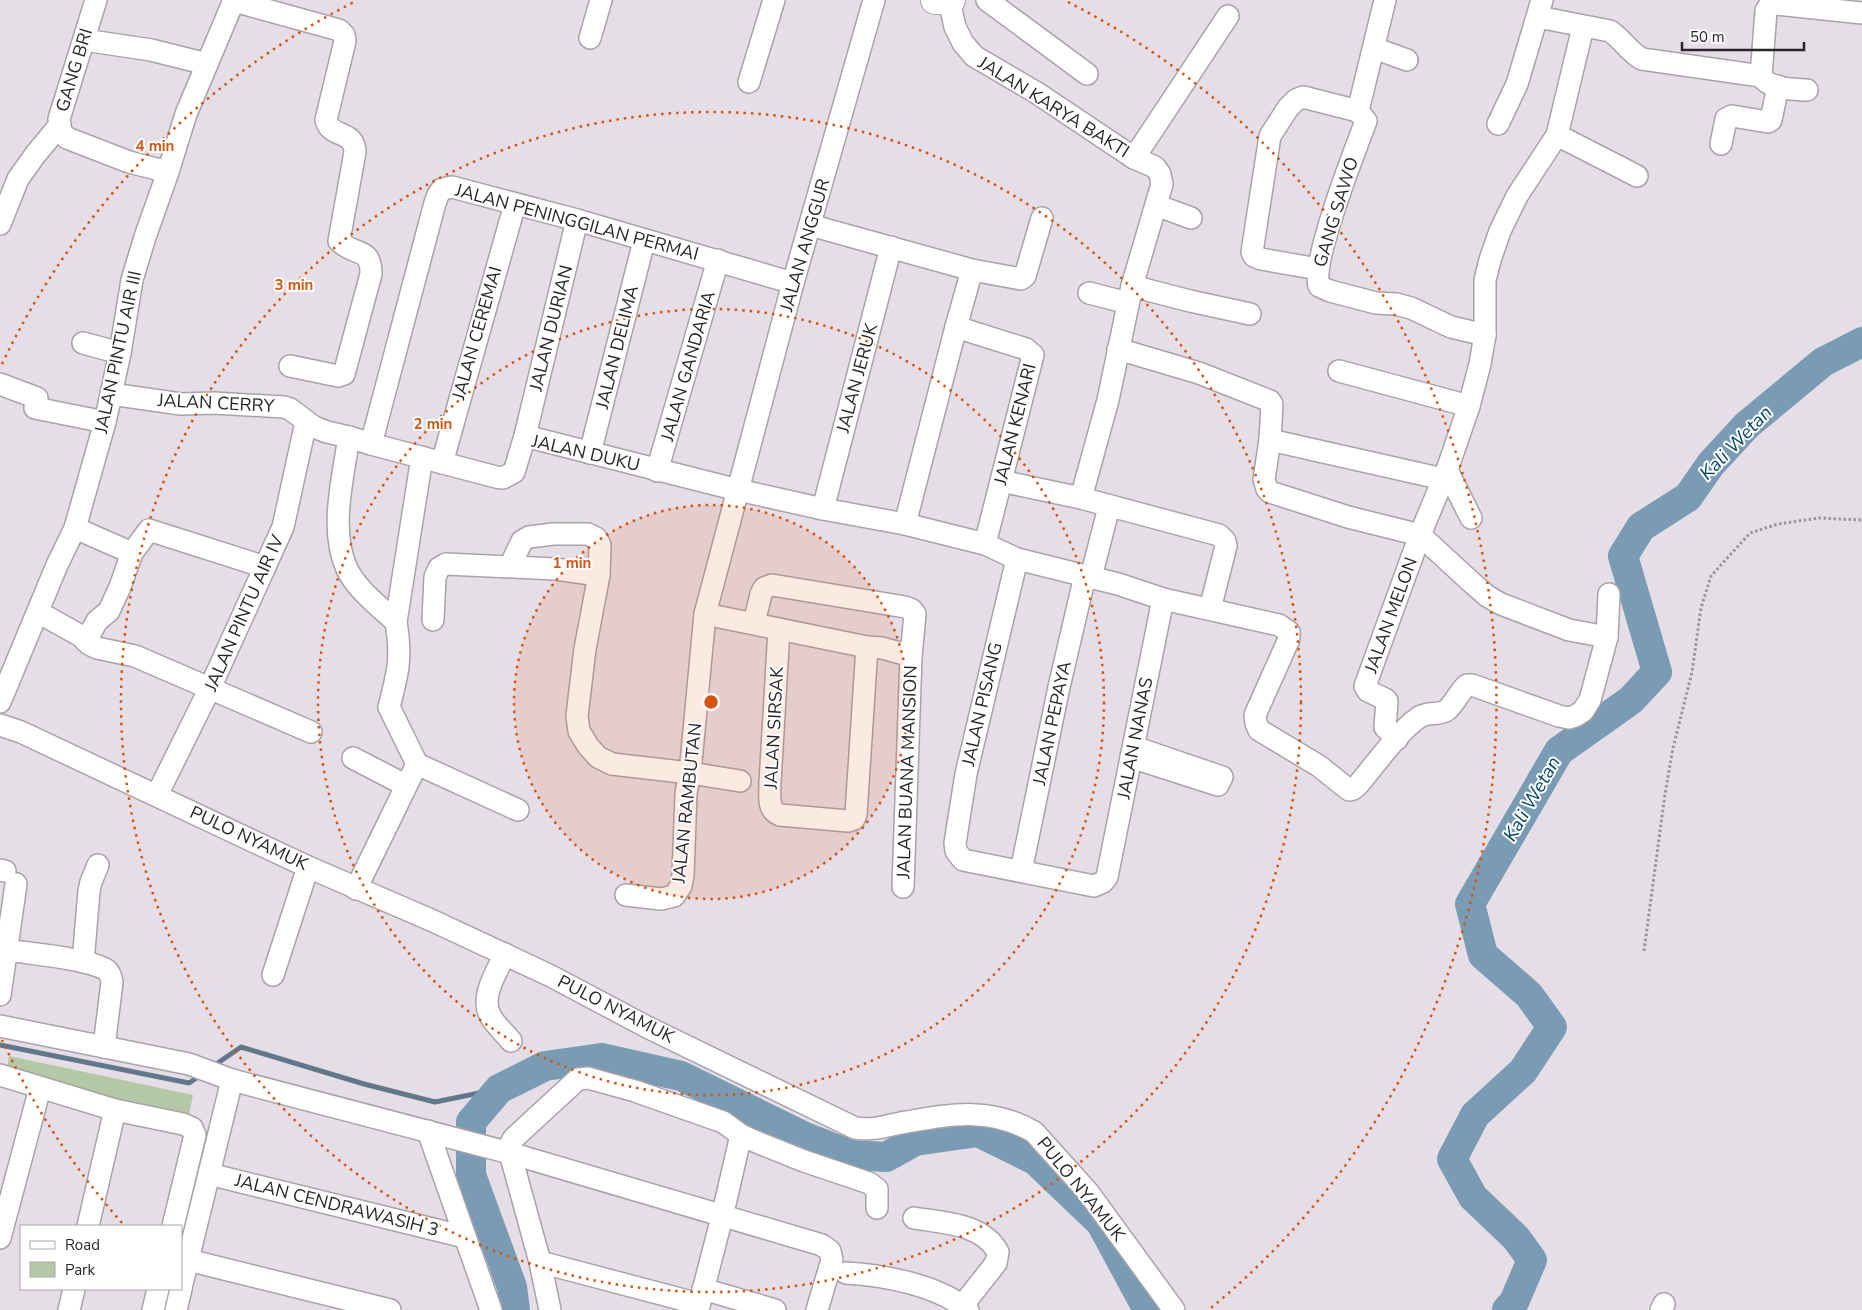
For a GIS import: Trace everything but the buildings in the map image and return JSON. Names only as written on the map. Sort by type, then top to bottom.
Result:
[{"type":"main road","points":[[935,0],[950,0]]},
{"type":"street","name":"GANG BRI","points":[[63,132],[59,118],[96,0]]},
{"type":"street","points":[[234,0],[338,30],[344,35],[345,41],[326,120],[328,126],[352,140],[355,152],[339,241],[344,246],[367,256],[371,262],[371,274],[344,374],[338,376],[290,366]]},
{"type":"street","name":"JALAN PINTU AIR III","points":[[0,702],[75,528],[105,422],[120,354],[132,280],[145,236],[186,114],[234,0]]},
{"type":"street","points":[[590,38],[601,0]]},
{"type":"street","points":[[749,82],[774,0]]},
{"type":"street","name":"JALAN ANGGUR","points":[[738,490],[793,283],[874,0]]},
{"type":"street","name":"JALAN KARYA BAKTI","points":[[950,0],[955,27],[963,43],[974,56],[1037,93],[1134,158],[1155,167],[1160,174],[1162,184],[1156,205]]},
{"type":"street","points":[[987,0],[1087,74]]},
{"type":"street","name":"GANG SAWO","points":[[1385,0],[1358,111],[1366,122],[1343,182],[1316,280],[1319,286],[1330,291],[1376,303],[1396,304],[1451,327],[1485,335]]},
{"type":"street","points":[[1721,144],[1726,119],[1732,116],[1768,122],[1771,120],[1766,11],[1769,6],[1776,4],[1862,13]]},
{"type":"street","points":[[1498,124],[1517,84],[1540,9],[1583,27],[1610,31],[1620,37],[1632,53],[1642,59],[1770,81],[1807,90]]},
{"type":"street","points":[[1134,158],[1228,16]]},
{"type":"street","name":"JALAN MELON","points":[[1397,739],[1385,727],[1388,704],[1386,699],[1368,691],[1365,686],[1469,406],[1485,335],[1484,294],[1490,260],[1500,230],[1517,196],[1557,135],[1583,27]]},
{"type":"street","points":[[84,40],[151,50],[207,64]]},
{"type":"street","points":[[1374,48],[1407,60]]},
{"type":"street","points":[[1318,269],[1261,259],[1254,256],[1252,252],[1270,136],[1288,108],[1296,100],[1303,97],[1358,111]]},
{"type":"street","points":[[0,224],[18,179],[35,155],[63,132],[129,162],[168,172]]},
{"type":"street","points":[[1557,135],[1637,176]]},
{"type":"street","name":"JALAN PENINGGILAN PERMAI","points":[[371,444],[438,195],[442,189],[452,188],[577,220],[793,283]]},
{"type":"street","name":"JALAN CEREMAI","points":[[432,460],[515,204]]},
{"type":"street","points":[[1081,498],[1103,418],[1130,294],[1156,205],[1190,218]]},
{"type":"street","points":[[810,225],[972,270],[1021,279],[1025,276],[1042,218]]},
{"type":"street","name":"JALAN DURIAN","points":[[525,436],[577,220]]},
{"type":"street","name":"JALAN DELIMA","points":[[590,453],[644,241]]},
{"type":"street","name":"JALAN JERUK","points":[[823,509],[891,247]]},
{"type":"street","name":"JALAN GANDARIA","points":[[657,471],[718,260]]},
{"type":"street","points":[[905,524],[972,270]]},
{"type":"street","points":[[1089,293],[1130,294],[1190,301],[1250,314]]},
{"type":"street","name":"JALAN KENARI","points":[[956,327],[1026,349],[1032,355],[985,544]]},
{"type":"street","points":[[83,343],[120,354]]},
{"type":"street","points":[[1118,348],[1199,373],[1268,399],[1272,404],[1270,440],[1264,479],[1267,490],[1270,492],[1348,517],[1420,535]]},
{"type":"street","points":[[1339,370],[1469,406]]},
{"type":"street","points":[[0,384],[38,398],[35,408],[105,422]]},
{"type":"street","name":"JALAN CERRY","points":[[111,394],[181,404],[214,403],[284,407],[290,409],[310,425]]},
{"type":"street","name":"JALAN DUKU","points":[[310,425],[327,432],[503,478],[514,472],[525,436],[738,490]]},
{"type":"street","name":"JALAN PINTU AIR IV","points":[[157,795],[210,688],[283,527],[310,425]]},
{"type":"street","points":[[349,437],[338,510],[340,549],[347,570],[357,584],[397,627]]},
{"type":"street","points":[[1270,440],[1445,474],[1472,518]]},
{"type":"street","points":[[432,460],[397,627],[400,644],[398,671],[389,707],[417,764],[518,810]]},
{"type":"street","points":[[1001,481],[1081,498],[1223,537],[1226,546],[1210,609]]},
{"type":"street","points":[[738,490],[823,509],[905,524],[985,544],[1017,559],[1088,576],[1163,599],[1279,625],[1289,632],[1289,639],[1255,715],[1259,730],[1319,766],[1349,790],[1358,785],[1397,739],[1418,718],[1430,713],[1441,713],[1447,710],[1467,686],[1472,685],[1559,716],[1569,718],[1583,711],[1590,700],[1607,637],[1609,594]]},
{"type":"street","name":"JALAN RAMBUTAN","points":[[626,895],[661,899],[674,896],[681,886],[686,793],[690,773],[706,614],[738,490]]},
{"type":"street","points":[[1088,576],[1109,507]]},
{"type":"street","points":[[75,528],[132,553]]},
{"type":"street","points":[[86,641],[97,621],[109,611],[132,553],[149,530],[265,567]]},
{"type":"street","points":[[510,566],[522,541],[529,537],[553,534],[588,534],[596,538],[600,545],[599,575],[585,649],[577,716],[580,731],[588,746],[598,757],[612,764],[690,773],[740,782]]},
{"type":"street","name":"JALAN MELON","points":[[1420,535],[1470,582],[1501,604],[1569,630],[1607,637]]},
{"type":"street","name":"JALAN PISANG","points":[[1017,559],[966,774],[959,816],[956,851],[963,860],[1021,871]]},
{"type":"street","points":[[433,620],[435,578],[438,568],[446,564],[555,569],[599,575]]},
{"type":"street","name":"JALAN PEPAYA","points":[[1021,871],[1061,677],[1088,576]]},
{"type":"street","name":"JALAN BUANA MANSION","points":[[754,623],[761,594],[764,588],[772,585],[904,607],[912,610],[915,614],[911,656],[902,888]]},
{"type":"street","name":"JALAN NANAS","points":[[1021,871],[1094,886],[1103,882],[1107,877],[1163,599]]},
{"type":"street","points":[[38,612],[105,651],[134,656],[311,732]]},
{"type":"street","name":"JALAN BUANA MANSION","points":[[706,614],[867,647],[882,648],[911,656]]},
{"type":"street","name":"JALAN SIRSAK","points":[[779,629],[770,805],[775,813],[780,815],[848,821],[854,818],[856,814],[867,647]]},
{"type":"street","name":"PULO NYAMUK","points":[[0,725],[20,732],[157,795],[308,867],[505,954],[855,1128],[875,1130],[905,1122],[943,1116],[975,1114],[987,1114],[1023,1125],[1034,1132],[1088,1192],[1174,1310]]},
{"type":"street","points":[[353,758],[405,785]]},
{"type":"street","points":[[356,888],[417,764]]},
{"type":"street","points":[[83,962],[89,891],[98,865]]},
{"type":"street","points":[[272,975],[308,867]]},
{"type":"street","points":[[0,995],[7,950],[7,875]]},
{"type":"street","points":[[7,950],[83,962],[106,969],[110,974],[112,982],[104,1047]]},
{"type":"street","points":[[505,954],[488,990],[487,1009],[491,1017],[511,1041]]},
{"type":"street","points":[[626,1015],[634,1013],[649,1021]]},
{"type":"street","points":[[0,1026],[189,1064],[225,1077],[502,1152],[827,1248],[830,1251],[832,1260],[817,1310]]},
{"type":"street","points":[[0,1075],[116,1110],[183,1124],[192,1128],[194,1135],[173,1225]]},
{"type":"street","points":[[182,1284],[209,1174],[225,1077]]},
{"type":"street","points":[[502,1152],[573,1081],[584,1078],[635,1091],[723,1122],[741,1135],[804,1161],[873,1185],[877,1189],[878,1208]]},
{"type":"street","points":[[0,1238],[40,1088]]},
{"type":"street","points":[[88,1225],[116,1110]]},
{"type":"street","points":[[438,1134],[465,1237],[491,1310]]},
{"type":"street","points":[[700,1301],[741,1135]]},
{"type":"street","points":[[502,1152],[540,1262],[550,1310]]},
{"type":"street","name":"JALAN CENDRAWASIH 3","points":[[209,1174],[465,1237]]},
{"type":"street","points":[[846,1272],[886,1277],[930,1290],[963,1309],[996,1263],[998,1252],[993,1242],[970,1228],[914,1218]]},
{"type":"street","points":[[188,1260],[390,1310]]},
{"type":"street","points":[[540,1262],[700,1301],[776,1310]]},
{"type":"street","points":[[69,1310],[74,1290]]},
{"type":"street","points":[[153,1310],[158,1290]]},
{"type":"street","points":[[176,1310],[181,1290]]},
{"type":"path","points":[[1644,951],[1672,758],[1692,672],[1701,608],[1710,576],[1750,533],[1778,524],[1819,518],[1862,520]]},
{"type":"green space","points":[[9,1056],[193,1095],[188,1119],[7,1072]]},
{"type":"waterway","name":"Kali Wetan","points":[[1507,1310],[1514,1302],[1532,1260],[1516,1238],[1473,1197],[1452,1159],[1475,1115],[1523,1071],[1552,1027],[1529,995],[1483,955],[1470,904],[1559,751],[1631,700],[1657,672],[1623,556],[1641,527],[1688,497],[1711,464],[1747,425],[1823,362],[1862,342]]},
{"type":"waterway","points":[[0,1045],[189,1083],[201,1075]]},
{"type":"waterway","points":[[212,1067],[241,1047],[364,1084],[435,1102],[499,1089]]},
{"type":"waterway","points":[[515,1310],[512,1287],[471,1175],[471,1122],[499,1089],[545,1066],[601,1058],[681,1076],[805,1137],[851,1155],[886,1157],[915,1141],[978,1132],[1035,1160],[1101,1223],[1148,1310]]}]
